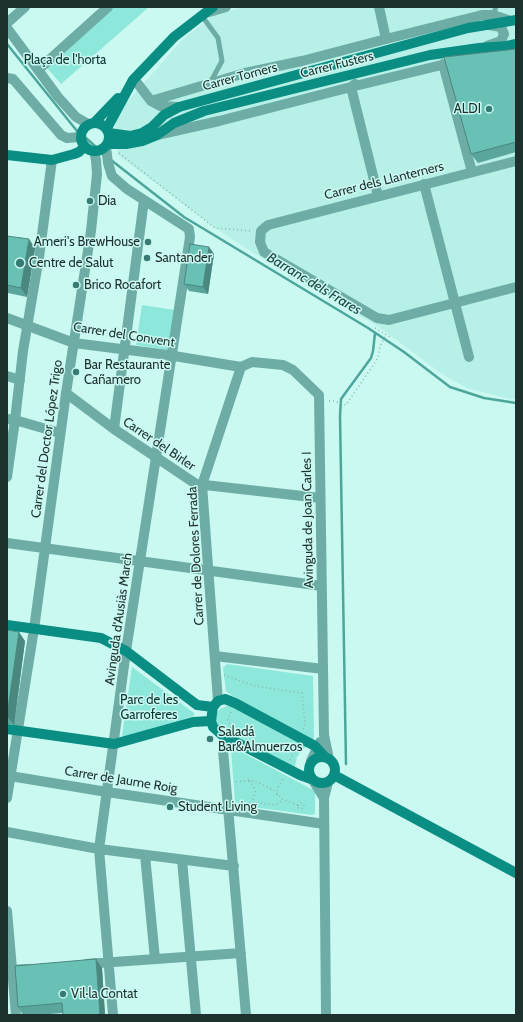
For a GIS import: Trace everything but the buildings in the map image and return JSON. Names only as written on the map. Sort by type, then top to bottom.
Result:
[{"type":"street","points":[[7,22],[25,7]]},
{"type":"street","points":[[38,70],[108,7]]},
{"type":"street","points":[[108,130],[132,80],[174,38],[207,12],[226,7]]},
{"type":"street","points":[[379,7],[386,38]]},
{"type":"street","name":"Carrer Fusters","points":[[151,100],[245,73],[302,61],[495,11],[512,20]]},
{"type":"street","name":"Carrer Fusters","points":[[302,61],[315,62],[366,52],[384,51],[468,28],[512,20]]},
{"type":"street","name":"Carrer Fusters","points":[[480,48],[501,41],[504,38],[501,28],[486,24]]},
{"type":"street","points":[[7,28],[58,97],[76,117],[91,123],[104,125],[108,130],[110,138],[107,146],[108,163],[112,176],[127,189],[144,200],[114,429]]},
{"type":"street","name":"Carrer Fusters","points":[[157,135],[174,123],[204,111],[430,55],[511,45]]},
{"type":"street","name":"Carrer Fusters","points":[[107,146],[142,141],[157,135],[212,123],[469,58],[511,45]]},
{"type":"street","name":"Carrer Torners","points":[[108,130],[130,136],[142,133],[152,127],[164,115],[179,107],[384,51]]},
{"type":"street","name":"Carrer Fusters","points":[[469,58],[516,52]]},
{"type":"street","points":[[443,64],[472,172]]},
{"type":"street","name":"Carrer Fusters","points":[[351,87],[378,73],[387,66]]},
{"type":"street","points":[[7,78],[13,79],[61,135],[67,138],[83,141]]},
{"type":"street","points":[[132,80],[138,84],[151,100],[160,106],[179,107]]},
{"type":"street","points":[[351,87],[378,196]]},
{"type":"street","points":[[107,146],[102,150],[94,151],[86,149],[82,131],[127,89]]},
{"type":"street","points":[[7,155],[52,160],[79,152],[83,141]]},
{"type":"street","name":"Carrer del Doctor López Trigo","points":[[7,798],[34,629],[60,433],[91,231],[96,182],[96,160],[94,151]]},
{"type":"street","points":[[7,477],[11,420],[20,380],[52,160]]},
{"type":"street","name":"Carrer dels Llanterners","points":[[261,231],[268,225],[516,161]]},
{"type":"street","points":[[96,182],[115,178]]},
{"type":"street","points":[[424,184],[469,357]]},
{"type":"street","name":"Avinguda d'Ausiàs March","points":[[113,1015],[99,849],[126,651],[190,238],[189,229],[144,200]]},
{"type":"street","points":[[261,231],[260,242],[264,252],[374,322],[389,320],[516,287]]},
{"type":"street","name":"Carrer del Convent","points":[[7,318],[74,343],[241,367]]},
{"type":"street","points":[[241,367],[252,362],[283,365],[292,370],[319,395],[319,400]]},
{"type":"street","name":"Carrer de Dolores Ferrada","points":[[216,704],[215,656],[202,485],[241,367]]},
{"type":"street","points":[[7,376],[20,380]]},
{"type":"street","name":"Carrer del Birler","points":[[66,393],[114,429],[196,484],[320,498]]},
{"type":"street","name":"Avinguda de Joan Carles I","points":[[319,400],[324,735],[327,758]]},
{"type":"street","points":[[11,420],[60,433]]},
{"type":"street","points":[[7,543],[322,586]]},
{"type":"street","points":[[7,625],[102,638],[126,651],[197,705],[216,704],[225,699],[235,702],[317,748],[335,767],[324,798],[326,1015]]},
{"type":"street","points":[[215,656],[323,669]]},
{"type":"street","points":[[216,704],[210,721],[213,727],[222,735],[288,769],[323,784],[331,778]]},
{"type":"street","points":[[7,729],[114,744],[193,722],[210,721]]},
{"type":"street","name":"Avinguda de Joan Carles I","points":[[311,761],[324,735]]},
{"type":"street","points":[[233,741],[223,750],[246,1015]]},
{"type":"street","points":[[324,798],[308,773],[308,768],[311,761],[315,758],[327,758]]},
{"type":"street","name":"Carrer de Jaume Roig","points":[[10,776],[324,824]]},
{"type":"street","points":[[331,778],[516,873]]},
{"type":"street","points":[[7,832],[99,849],[234,866]]},
{"type":"street","points":[[145,855],[155,959]]},
{"type":"street","points":[[182,860],[192,957],[196,1015]]},
{"type":"street","points":[[7,912],[10,970],[16,1015]]},
{"type":"street","points":[[74,965],[241,953]]},
{"type":"street","points":[[10,970],[36,968]]},
{"type":"lane","points":[[207,12],[218,38],[222,61],[210,83]]},
{"type":"path","points":[[107,146],[215,228],[261,231]]},
{"type":"path","points":[[374,322],[386,335],[392,338]]},
{"type":"path","points":[[319,400],[334,401],[346,405],[378,358],[382,340],[386,335]]},
{"type":"path","points":[[224,674],[255,686],[302,693],[305,724],[302,734]]},
{"type":"path","points":[[229,724],[229,714],[234,709]]},
{"type":"path","points":[[292,755],[299,742]]},
{"type":"path","points":[[277,795],[280,784],[288,769]]},
{"type":"path","points":[[226,783],[249,780],[266,786],[275,791],[283,800],[298,805]]},
{"type":"path","points":[[246,812],[247,806],[254,797],[255,791],[249,780]]},
{"type":"path","points":[[251,802],[275,805],[283,800]]},
{"type":"shaded area","points":[[243,7],[516,7],[516,398],[510,399],[467,388],[442,374],[379,327],[252,252],[215,228],[118,155],[115,120],[128,101],[184,38],[214,15]]},
{"type":"green space","name":"Plaça de l'horta","points":[[103,7],[149,7],[61,84],[41,61]]},
{"type":"green space","points":[[142,305],[175,310],[168,350],[136,345]]},
{"type":"green space","points":[[227,664],[313,676],[313,740],[226,691],[223,668]]},
{"type":"green space","name":"Parc de les Garroferes","points":[[132,667],[194,713],[194,716],[124,737],[122,736]]},
{"type":"green space","points":[[227,706],[232,706],[308,746],[303,749],[297,757],[295,770],[222,731],[215,724],[217,713],[220,709]]},
{"type":"green space","points":[[234,748],[315,791],[315,814],[312,815],[237,805],[235,801],[231,750]]},
{"type":"waterway","name":"Barranc dels Frares","points":[[7,44],[77,131]]},
{"type":"waterway","name":"Barranc dels Frares","points":[[86,138],[96,147]]},
{"type":"waterway","name":"Barranc dels Frares","points":[[111,160],[184,217],[368,328],[404,352],[450,387],[484,398],[516,403]]},
{"type":"waterway","points":[[346,764],[340,416],[341,399],[371,358],[375,333]]},
{"type":"place","name":"ALDI","points":[[489,109]]},
{"type":"place","name":"Dia","points":[[90,201]]},
{"type":"place","name":"Ameri's BrewHouse","points":[[148,242]]},
{"type":"place","name":"Santander","points":[[147,258]]},
{"type":"place","name":"Centre de Salut","points":[[20,263]]},
{"type":"place","name":"Brico Rocafort","points":[[76,285]]},
{"type":"place","name":"Bar Restaurante Cañamero","points":[[76,372]]},
{"type":"place","name":"Saladá Bar&Almuerzos","points":[[210,739]]},
{"type":"place","name":"Student Living","points":[[170,807]]},
{"type":"place","name":"Vil·la Contat","points":[[63,994]]}]
